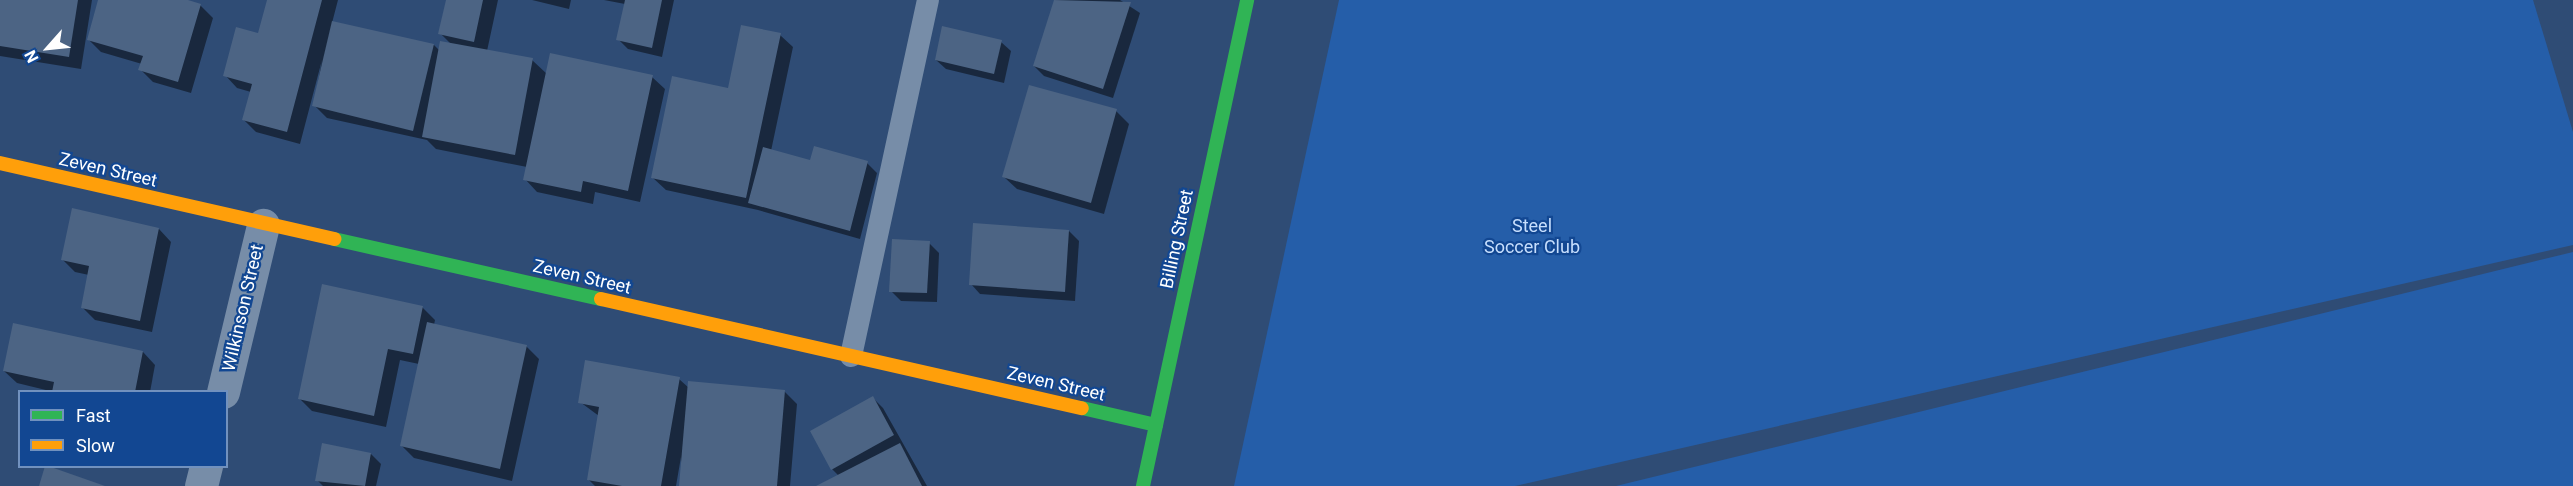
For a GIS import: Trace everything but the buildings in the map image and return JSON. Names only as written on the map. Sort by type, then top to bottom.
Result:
[{"type":"street","name":"Billing Street","points":[[1143,486],[1247,0]]},
{"type":"street","name":"Zeven Street","points":[[0,163],[263,225],[1156,425]]},
{"type":"street","name":"Wilkinson Street","points":[[224,390],[263,225]]},
{"type":"street","points":[[201,486],[206,468]]},
{"type":"lane","points":[[851,356],[928,0]]},
{"type":"green space","name":"Steel Soccer Club","points":[[1339,0],[2533,0],[2573,132],[2573,245],[1515,486],[1234,486]]},
{"type":"green space","points":[[2573,252],[2573,486],[1616,486]]},
{"type":"traffic: fast","points":[[1143,486],[1247,0]]},
{"type":"traffic: fast","points":[[334,239],[601,299]]},
{"type":"traffic: fast","points":[[1082,408],[1156,425]]},
{"type":"traffic: slow","points":[[0,163],[334,239]]},
{"type":"traffic: slow","points":[[601,299],[1082,408]]}]
